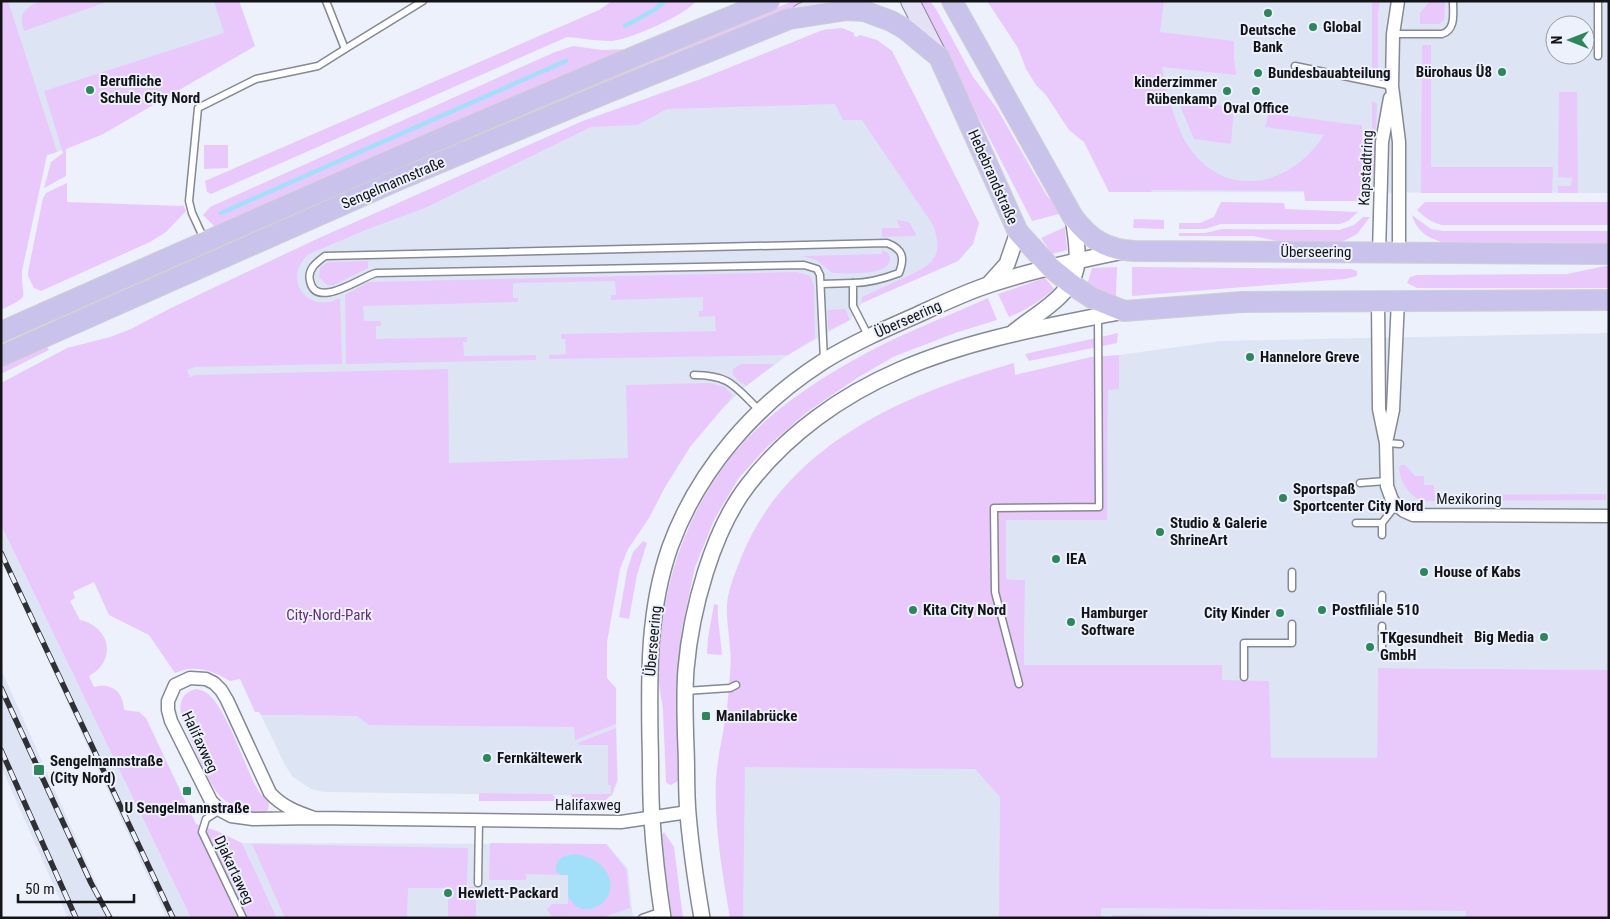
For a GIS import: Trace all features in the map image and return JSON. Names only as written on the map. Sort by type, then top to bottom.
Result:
[{"type":"main road","name":"Sengelmannstraße","points":[[1,332],[548,93],[769,1]]},
{"type":"main road","name":"Sengelmannstraße","points":[[1,356],[396,181],[789,19],[827,1]]},
{"type":"main road","name":"Hebebrandstraße","points":[[910,1],[938,57],[1018,232],[1050,267],[1071,284],[1092,298],[1124,311]]},
{"type":"main road","points":[[952,1],[1073,217],[1094,240],[1125,251]]},
{"type":"main road","name":"Sengelmannstraße","points":[[789,19],[831,11],[864,11],[891,21],[905,29],[938,57]]},
{"type":"main road","name":"Überseering","points":[[1125,251],[1609,254]]},
{"type":"main road","points":[[1124,311],[1242,302],[1609,300]]},
{"type":"street","name":"Kapstadtring","points":[[1389,253],[1399,142],[1392,86],[1393,34],[1398,1]]},
{"type":"street","name":"Kapstadtring","points":[[1389,253],[1382,142],[1392,86]]},
{"type":"street","points":[[1011,334],[1055,302],[1071,284],[1077,260],[1073,217]]},
{"type":"street","points":[[989,284],[1007,264],[1018,232]]},
{"type":"street","name":"Überseering","points":[[662,914],[652,818],[649,675],[651,632],[658,590],[670,548],[702,481],[725,449],[760,411],[824,361],[869,337],[989,284],[1077,260],[1125,251]]},
{"type":"street","points":[[1386,443],[1393,410],[1388,300]]},
{"type":"street","points":[[1388,300],[1380,409],[1386,443],[1386,482],[1388,493],[1396,505]]},
{"type":"street","points":[[702,918],[696,886],[688,812],[686,668],[706,569],[725,524],[747,485],[778,452],[815,419],[858,391],[901,370],[960,349],[1011,334],[1124,311]]},
{"type":"street","name":"Mexikoring","points":[[1396,505],[1409,514],[1420,515],[1609,516]]},
{"type":"street","name":"Halifaxweg","points":[[314,818],[288,808],[270,793],[227,700],[214,683],[206,679],[190,678],[175,685],[168,701],[171,721],[211,801],[220,810],[231,816],[253,819],[621,822],[688,812]]},
{"type":"lane","points":[[326,1],[345,49]]},
{"type":"lane","points":[[205,242],[192,213],[189,201],[198,108],[256,79],[318,66],[423,1]]},
{"type":"lane","points":[[1393,34],[1447,33],[1453,19],[1454,1]]},
{"type":"lane","points":[[1598,1],[1598,56]]},
{"type":"lane","points":[[1295,66],[1392,86]]},
{"type":"lane","points":[[822,284],[865,283],[885,279],[899,273],[902,256],[900,251],[894,246],[882,243],[325,256],[315,263],[310,270],[309,279],[312,287],[319,292],[326,293],[335,292],[367,275],[376,273],[804,265],[817,269],[822,284],[824,361]]},
{"type":"lane","points":[[853,283],[853,306],[869,337]]},
{"type":"lane","points":[[1019,684],[995,592],[994,508],[1099,508],[1098,316]]},
{"type":"lane","points":[[694,375],[712,375],[730,382],[760,411]]},
{"type":"lane","points":[[1386,443],[1400,444]]},
{"type":"lane","points":[[1360,483],[1386,482]]},
{"type":"lane","points":[[1382,536],[1382,523],[1396,505]]},
{"type":"lane","points":[[1356,523],[1382,523]]},
{"type":"lane","points":[[1292,572],[1292,588]]},
{"type":"lane","points":[[1382,595],[1382,604]]},
{"type":"lane","points":[[1244,677],[1244,643],[1292,643],[1292,624]]},
{"type":"lane","points":[[1382,626],[1382,649]]},
{"type":"lane","points":[[685,691],[730,688],[736,685]]},
{"type":"lane","name":"Djakartaweg","points":[[220,810],[206,820],[202,832],[243,918]]},
{"type":"lane","points":[[478,884],[479,820]]},
{"type":"lane","points":[[642,918],[662,914]]},
{"type":"shaded area","name":"Berufliche Schule City Nord","points":[[1,1],[239,1],[255,46],[103,134],[1,171]]},
{"type":"shaded area","points":[[1117,1],[1609,1],[1609,193],[1151,192],[1153,14]]},
{"type":"shaded area","points":[[842,28],[854,33],[854,36],[860,35],[877,40],[892,51],[979,223],[973,244],[958,261],[862,303],[850,320],[788,355],[746,386],[712,419],[690,447],[665,487],[649,518],[203,512],[190,377],[179,354],[167,315],[169,309],[317,239],[583,121],[701,79],[823,30]]},
{"type":"shaded area","points":[[1609,333],[1609,670],[1378,668],[1377,758],[1271,758],[1222,680],[1222,665],[1024,665],[1025,580],[1006,579],[1006,519],[1107,520],[1108,389],[1119,389],[1119,355],[1220,341]]},
{"type":"shaded area","points":[[1,525],[191,918],[167,918],[1,559]]},
{"type":"shaded area","points":[[1,669],[112,918],[68,918],[1,766]]},
{"type":"shaded area","points":[[261,715],[616,719],[618,781],[612,796],[324,792],[311,789],[292,776]]},
{"type":"shaded area","points":[[726,755],[988,759],[1020,791],[1019,918],[742,918]]},
{"type":"shaded area","name":"Hewlett-Packard","points":[[242,843],[607,844],[628,869],[633,918],[277,918]]},
{"type":"shaded area","points":[[1101,908],[1609,912],[1609,918],[1101,918]]},
{"type":"green space","points":[[1,1],[8,1],[57,152],[47,155],[22,271],[23,296],[18,301],[1,310]]},
{"type":"green space","points":[[42,1],[109,1],[24,31],[22,20],[24,12],[27,8]]},
{"type":"green space","points":[[214,1],[239,1],[255,46],[103,134],[66,149],[66,176],[44,188],[51,162],[63,153],[44,91],[224,33]]},
{"type":"green space","points":[[612,1],[696,1],[669,20],[629,37],[605,41],[567,37],[211,194],[207,192],[205,181],[599,10]]},
{"type":"green space","points":[[793,1],[810,1],[564,100],[57,324],[54,317],[560,96]]},
{"type":"green space","points":[[919,1],[930,1],[936,9],[973,77],[996,107],[1047,196],[1055,204],[1059,214],[1032,221]]},
{"type":"green space","points":[[987,1],[1164,1],[1160,32],[1234,41],[1236,75],[1162,67],[1176,121],[1191,150],[1207,166],[1224,176],[1242,181],[1260,180],[1279,175],[1296,165],[1311,152],[1324,135],[1265,127],[1269,113],[1362,125],[1362,201],[1305,201],[1304,191],[1152,190],[1151,192],[1109,192],[1084,142],[1069,130],[1046,95],[1036,85],[1026,69],[1018,48]]},
{"type":"green space","points":[[1380,1],[1378,13],[1378,76],[1374,79],[1372,77],[1372,3]]},
{"type":"green space","points":[[1430,1],[1445,1],[1444,20],[1439,24],[1420,24],[1420,13]]},
{"type":"green space","name":"City-Nord-Park","points":[[842,28],[854,33],[854,36],[860,35],[877,40],[892,51],[979,223],[973,244],[958,261],[862,303],[862,297],[927,266],[936,254],[937,237],[933,225],[862,120],[843,120],[835,104],[667,109],[637,125],[591,127],[425,208],[309,254],[301,263],[298,282],[301,291],[308,298],[317,302],[328,302],[340,298],[342,364],[195,367],[187,370],[190,377],[195,375],[448,369],[449,463],[628,458],[626,385],[710,383],[725,387],[733,396],[690,447],[665,487],[649,518],[628,549],[620,569],[607,642],[607,678],[616,688],[616,724],[575,740],[574,727],[369,725],[357,716],[261,715],[259,712],[255,712],[240,679],[230,681],[210,671],[196,669],[182,670],[175,673],[149,635],[109,615],[94,582],[73,592],[75,598],[70,601],[80,620],[98,630],[104,637],[107,645],[107,654],[104,662],[98,670],[89,676],[94,687],[111,687],[122,698],[124,710],[139,712],[146,718],[196,824],[217,831],[242,843],[277,918],[191,918],[1,525],[1,383],[67,348],[110,337],[131,329],[317,239],[583,121],[701,79],[823,30]]},
{"type":"green space","points":[[1422,45],[1431,45],[1431,167],[1553,167],[1552,193],[1421,193]]},
{"type":"green space","points":[[573,46],[602,50],[628,49],[216,228],[203,215],[210,207],[555,52]]},
{"type":"green space","points":[[1559,92],[1577,92],[1578,193],[1558,193],[1558,186],[1571,186],[1572,178],[1558,177]]},
{"type":"green space","points":[[1178,101],[1234,107],[1231,144],[1194,139]]},
{"type":"green space","points":[[1372,101],[1377,104],[1375,174],[1372,174]]},
{"type":"green space","points":[[204,145],[228,145],[228,168],[204,169]]},
{"type":"green space","points":[[67,183],[67,202],[183,205],[186,211],[166,232],[150,242],[41,291],[34,288],[28,272],[43,198],[46,193]]},
{"type":"green space","points":[[1221,202],[1284,203],[1285,209],[1358,212],[1348,221],[1340,224],[1221,224],[1205,229],[1179,229],[1179,223],[1200,223],[1214,217]]},
{"type":"green space","points":[[1425,202],[1609,202],[1609,225],[1442,225],[1428,219],[1417,210]]},
{"type":"green space","points":[[1412,215],[1431,229],[1443,231],[1609,231],[1609,243],[1442,242],[1423,233],[1416,225]]},
{"type":"green space","points":[[1363,217],[1370,217],[1357,234],[1340,243],[1286,243],[1253,236],[1179,236],[1179,233],[1205,233],[1222,229],[1339,230],[1354,225]]},
{"type":"green space","points":[[1134,219],[1164,220],[1164,229],[1133,228]]},
{"type":"green space","points":[[897,220],[909,222],[916,234],[915,236],[882,237],[882,228],[900,228]]},
{"type":"green space","points":[[1065,227],[1067,250],[1052,254],[1041,238]]},
{"type":"green space","points":[[882,250],[889,255],[888,264],[883,268],[866,273],[834,273],[818,261],[803,256],[882,254]]},
{"type":"green space","points":[[368,261],[368,268],[334,285],[327,285],[319,277],[320,268],[328,262]]},
{"type":"green space","points":[[1609,266],[1609,288],[1417,288],[1407,283],[1410,277],[1417,275],[1567,274]]},
{"type":"green space","points":[[1117,267],[1116,296],[1087,285],[1092,268]]},
{"type":"green space","points":[[1132,267],[1351,269],[1357,271],[1357,276],[1345,279],[1132,296]]},
{"type":"green space","points":[[797,272],[810,276],[814,285],[815,338],[788,355],[549,359],[549,355],[566,354],[565,339],[561,339],[561,334],[716,331],[715,316],[699,317],[699,311],[703,311],[703,297],[611,300],[611,295],[616,295],[615,281],[513,283],[513,298],[518,298],[518,302],[363,306],[364,321],[381,321],[381,326],[376,326],[376,339],[467,337],[467,342],[463,342],[464,356],[536,355],[536,360],[346,364],[345,295],[368,282]]},
{"type":"green space","points":[[1045,278],[1054,289],[1033,305],[1009,317],[998,294]]},
{"type":"green space","points":[[988,298],[997,320],[955,333],[893,357],[857,378],[807,412],[767,447],[738,479],[714,520],[695,567],[682,628],[677,679],[678,781],[671,785],[668,784],[666,782],[663,710],[659,688],[659,657],[665,604],[672,574],[694,515],[727,462],[770,417],[820,380],[888,342]]},
{"type":"green space","points":[[844,309],[850,320],[830,330],[828,329],[828,310]]},
{"type":"green space","points":[[1118,333],[1117,343],[1029,361],[1025,354]]},
{"type":"green space","points":[[46,345],[49,350],[1,374],[1,365]]},
{"type":"green space","points":[[1119,355],[1119,389],[1108,390],[1107,520],[1006,520],[1006,579],[1025,580],[1024,665],[1222,665],[1222,680],[1269,681],[1271,758],[1377,758],[1378,668],[1609,670],[1609,918],[1466,918],[1466,911],[1101,908],[1101,918],[999,918],[1000,797],[975,769],[745,767],[743,918],[730,918],[719,849],[716,814],[717,769],[727,707],[731,666],[727,607],[730,587],[735,572],[764,515],[790,481],[821,453],[855,428],[932,390],[1014,363],[1015,375],[1091,357]]},
{"type":"green space","points":[[741,364],[775,364],[746,386],[733,375],[733,369]]},
{"type":"green space","points":[[1401,465],[1405,465],[1415,476],[1424,476],[1424,485],[1434,485],[1434,495],[1606,494],[1606,500],[1421,501],[1403,483],[1399,468]]},
{"type":"green space","points":[[643,541],[647,543],[637,575],[629,619],[619,617],[627,571],[633,552]]},
{"type":"green space","points":[[714,604],[718,605],[722,655],[707,654]]},
{"type":"green space","points":[[196,689],[207,693],[218,706],[229,726],[253,781],[259,792],[269,802],[268,810],[255,813],[236,807],[220,796],[215,789],[200,760],[181,715],[183,697]]},
{"type":"green space","points":[[616,728],[617,780],[612,794],[604,802],[576,801],[572,799],[571,794],[611,794],[611,785],[608,785],[608,745],[579,745],[578,743]]},
{"type":"green space","points":[[479,793],[552,794],[559,801],[479,801]]},
{"type":"green space","points":[[664,832],[674,847],[683,918],[672,918],[661,836]]},
{"type":"green space","points":[[490,843],[606,844],[626,869],[630,908],[601,918],[553,918],[547,910],[552,904],[568,904],[568,897],[570,899],[575,854],[566,855],[559,859],[556,871],[561,875],[526,874],[526,880],[489,880]]},
{"type":"green space","points":[[252,844],[468,848],[467,887],[476,887],[476,918],[448,918],[448,888],[408,888],[407,918],[285,918]]},
{"type":"green space","points":[[1112,915],[1241,916],[1240,918],[1112,918]]},
{"type":"water","points":[[575,854],[588,857],[600,864],[609,877],[610,890],[608,897],[598,906],[590,909],[580,909],[574,904],[568,897],[568,875],[561,875],[556,872],[558,860],[567,855]]},
{"type":"waterway","points":[[625,26],[654,10],[665,1]]},
{"type":"waterway","points":[[221,213],[566,61]]},
{"type":"railway","points":[[1,553],[173,918]]},
{"type":"railway","points":[[1,688],[91,883],[110,918]]},
{"type":"railway","points":[[1,750],[76,918]]},
{"type":"place","name":"Deutsche Bank","points":[[1268,13]]},
{"type":"place","name":"Global","points":[[1313,27]]},
{"type":"place","name":"Bürohaus Ü8","points":[[1502,72]]},
{"type":"place","name":"Bundesbauabteilung","points":[[1258,73]]},
{"type":"place","name":"Berufliche Schule City Nord","points":[[90,90]]},
{"type":"place","name":"kinderzimmer Rübenkamp","points":[[1227,91]]},
{"type":"place","name":"Oval Office","points":[[1256,91]]},
{"type":"place","name":"Hannelore Greve","points":[[1250,357]]},
{"type":"place","name":"Sportspaß Sportcenter City Nord","points":[[1283,498]]},
{"type":"place","name":"Studio & Galerie ShrineArt","points":[[1160,532]]},
{"type":"place","name":"IEA","points":[[1056,559]]},
{"type":"place","name":"House of Kabs","points":[[1424,572]]},
{"type":"place","name":"Kita City Nord","points":[[913,610]]},
{"type":"place","name":"Postfiliale 510","points":[[1322,610]]},
{"type":"place","name":"City Kinder","points":[[1280,613]]},
{"type":"place","name":"Hamburger Software","points":[[1071,622]]},
{"type":"place","name":"Big Media","points":[[1544,637]]},
{"type":"place","name":"TKgesundheit GmbH","points":[[1370,647]]},
{"type":"place","name":"Manilabrücke","points":[[706,716]]},
{"type":"place","name":"Fernkältewerk","points":[[487,758]]},
{"type":"place","name":"Sengelmannstraße (City Nord)","points":[[39,770]]},
{"type":"place","name":"U Sengelmannstraße","points":[[187,791]]},
{"type":"place","name":"Hewlett-Packard","points":[[448,893]]}]
